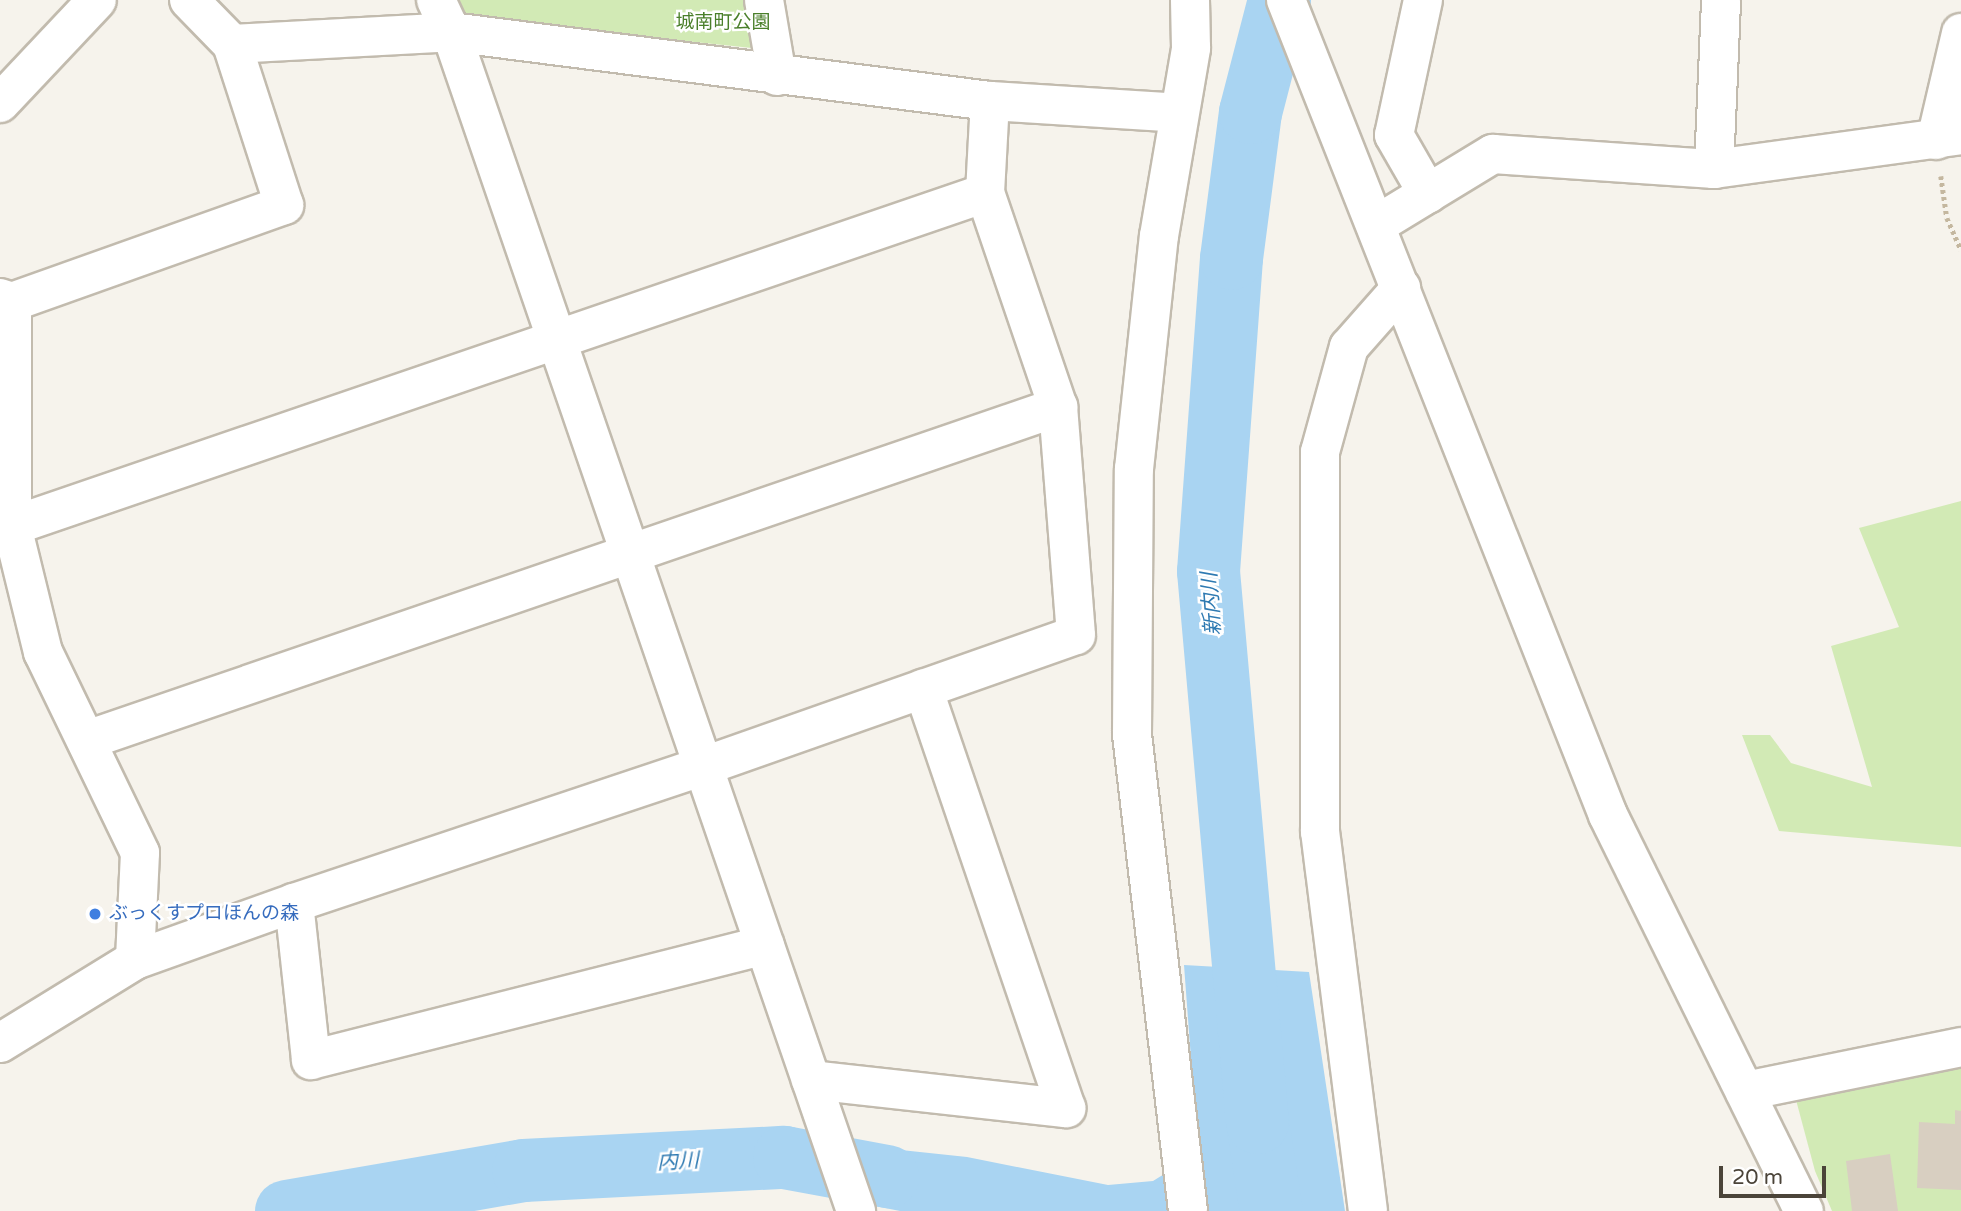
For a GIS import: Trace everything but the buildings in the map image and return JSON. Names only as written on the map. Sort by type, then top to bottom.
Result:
[{"type":"street","points":[[0,103],[97,0]]},
{"type":"street","points":[[135,960],[140,853],[43,652],[12,526],[6,300],[284,205],[232,44],[189,0]]},
{"type":"street","points":[[764,0],[778,76]]},
{"type":"street","points":[[1188,1211],[1132,734],[1134,469],[1159,236],[1191,48],[1190,0]]},
{"type":"street","points":[[1286,0],[1608,816],[1804,1211]]},
{"type":"street","points":[[1423,0],[1394,135],[1428,194]]},
{"type":"street","points":[[1714,169],[1721,0]]},
{"type":"street","points":[[232,44],[444,16],[778,76],[990,101],[1179,113]]},
{"type":"street","points":[[444,16],[856,1211]]},
{"type":"street","points":[[1376,225],[1493,154],[1714,169],[1949,137],[1961,33]]},
{"type":"street","points":[[0,1042],[135,960],[294,903],[704,766],[1076,635],[1058,407],[985,193],[990,101]]},
{"type":"street","points":[[12,526],[985,193]]},
{"type":"street","points":[[1368,1211],[1320,832],[1320,452],[1349,347],[1401,288]]},
{"type":"street","points":[[87,740],[1058,407]]},
{"type":"street","points":[[811,1080],[1066,1108],[923,689]]},
{"type":"street","points":[[294,903],[312,1060],[765,945]]},
{"type":"street","points":[[1745,1090],[1961,1047]]},
{"type":"path","points":[[1949,137],[1947,218],[1961,250]]},
{"type":"green space","name":"城南町公園","points":[[455,0],[743,0],[752,48],[466,18]]},
{"type":"green space","points":[[1961,501],[1961,847],[1779,831],[1742,735],[1770,735],[1791,763],[1872,787],[1831,646],[1899,627],[1859,528]]},
{"type":"green space","points":[[1961,1054],[1961,1211],[1832,1211],[1815,1171],[1792,1085]]},
{"type":"water","points":[[1184,965],[1309,972],[1345,1211],[900,1211],[805,1192],[797,1139],[967,1157],[1108,1185],[1153,1181],[1198,1153]]},
{"type":"waterway","name":"新内川","points":[[1271,1211],[1257,1122],[1208,571],[1231,258],[1250,112],[1279,0]]},
{"type":"waterway","name":"内川","points":[[286,1211],[523,1170],[784,1157],[887,1176]]},
{"type":"place","name":"ぶっくすプロほんの森","points":[[95,914]]}]
